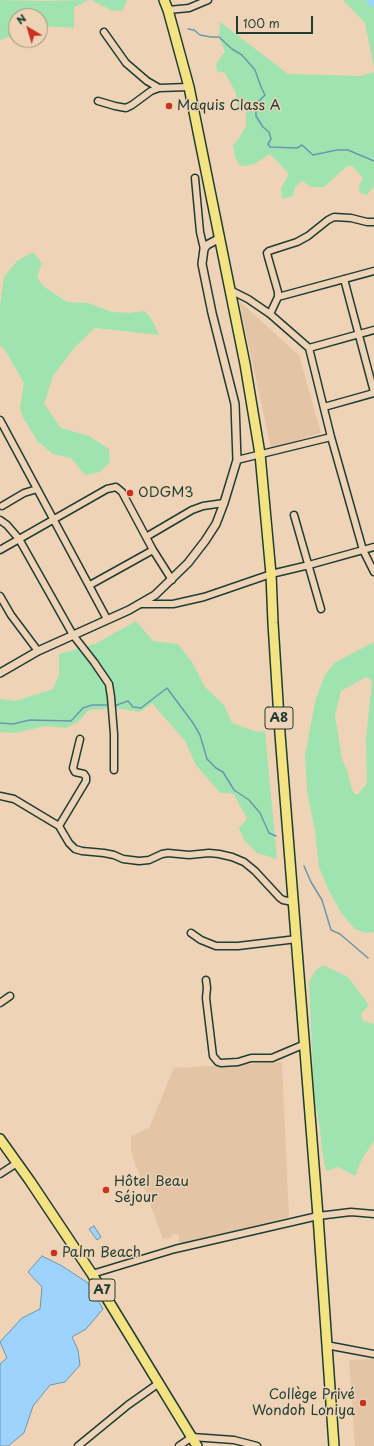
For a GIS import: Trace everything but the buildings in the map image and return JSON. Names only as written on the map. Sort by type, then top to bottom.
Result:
[{"type":"main road","name":"A8","points":[[164,0],[189,87],[245,364],[260,454],[271,574],[277,690],[318,1216],[334,1446]]},
{"type":"main road","name":"A7","points":[[0,1139],[92,1274],[197,1446]]},
{"type":"street","points":[[168,10],[189,8],[208,0]]},
{"type":"street","points":[[104,32],[117,52],[133,69],[147,81],[159,88]]},
{"type":"street","points":[[98,101],[126,108],[151,91],[159,88],[189,87]]},
{"type":"street","points":[[0,673],[38,651],[142,604],[155,595],[188,563],[205,541],[216,524],[224,504],[237,460],[235,404],[202,264],[204,249],[200,232],[195,178]]},
{"type":"street","points":[[270,314],[278,297],[278,292],[267,253],[269,251],[297,242],[308,236],[328,220],[334,218],[351,218],[374,222]]},
{"type":"street","points":[[204,249],[207,245],[220,238]]},
{"type":"street","points":[[278,297],[374,271]]},
{"type":"street","points":[[324,407],[374,392],[344,279]]},
{"type":"street","points":[[230,290],[248,299],[270,314],[309,348],[331,437],[363,550],[374,572]]},
{"type":"street","points":[[309,348],[374,330]]},
{"type":"street","points":[[0,420],[108,619]]},
{"type":"street","points":[[237,460],[331,437]]},
{"type":"street","points":[[0,550],[107,489],[116,487],[122,492],[153,550],[172,580]]},
{"type":"street","points":[[1,506],[24,493],[37,489]]},
{"type":"street","points":[[146,537],[192,510],[204,506],[224,504]]},
{"type":"street","points":[[294,515],[321,609]]},
{"type":"street","points":[[0,520],[7,525],[19,539],[73,635],[109,684],[112,697],[114,770]]},
{"type":"street","points":[[142,604],[180,603],[204,597],[271,574],[374,547]]},
{"type":"street","points":[[90,585],[153,550]]},
{"type":"street","points":[[0,596],[38,651]]},
{"type":"street","points":[[58,826],[86,781],[84,774],[75,772],[73,768],[80,739]]},
{"type":"street","points":[[0,796],[14,799],[58,826],[69,843],[75,849],[114,855],[123,859],[131,860],[149,860],[168,853],[190,855],[209,853],[232,856],[244,862],[255,871],[280,898],[293,902]]},
{"type":"street","points":[[191,933],[216,946],[238,946],[297,939]]},
{"type":"street","points":[[206,980],[206,998],[213,1056],[218,1062],[238,1062],[251,1058],[272,1058],[305,1044]]},
{"type":"street","points":[[0,1003],[10,996]]},
{"type":"street","points":[[0,1174],[17,1163]]},
{"type":"street","points":[[92,1274],[174,1248],[318,1216],[351,1212],[374,1214]]},
{"type":"street","points":[[326,1345],[374,1354]]},
{"type":"street","points":[[78,1446],[128,1405],[159,1383]]},
{"type":"street","points":[[179,1446],[192,1437],[234,1440],[257,1446]]},
{"type":"shaded area","points":[[239,301],[299,355],[321,433],[271,448]]},
{"type":"shaded area","points":[[282,1062],[289,1217],[179,1244],[179,1234],[173,1234],[170,1238],[163,1239],[131,1152],[131,1136],[149,1128],[174,1068]]},
{"type":"shaded area","name":"Collège Privé Wondoh Loniya","points":[[374,1359],[374,1446],[355,1446],[349,1360]]},
{"type":"green space","points":[[0,0],[89,0],[74,7],[74,28],[48,26],[48,8],[8,8],[8,37],[0,40]]},
{"type":"green space","points":[[91,0],[127,0],[123,10],[113,11]]},
{"type":"green space","points":[[343,0],[374,0],[374,67],[365,23]]},
{"type":"green space","points":[[220,22],[288,74],[361,76],[374,72],[374,186],[367,195],[360,193],[359,186],[363,178],[352,166],[347,166],[324,187],[311,187],[302,181],[295,187],[293,196],[282,199],[281,188],[289,174],[270,154],[254,164],[245,166],[239,165],[235,156],[233,145],[246,126],[246,109],[237,112],[236,93],[225,73],[217,71],[216,64],[225,52],[219,37]]},
{"type":"green space","points":[[33,252],[42,263],[37,276],[43,286],[67,302],[88,303],[112,312],[130,313],[145,311],[152,320],[159,335],[95,328],[75,347],[53,376],[44,404],[61,428],[89,436],[109,449],[110,462],[100,472],[85,475],[71,458],[53,454],[38,442],[22,416],[20,407],[24,383],[3,347],[0,346],[0,305],[4,277],[17,261]]},
{"type":"green space","points":[[136,621],[153,641],[178,644],[192,662],[205,687],[224,705],[232,723],[257,732],[265,731],[277,859],[257,853],[244,840],[239,828],[247,819],[234,794],[220,793],[196,765],[185,741],[152,703],[140,712],[116,708],[89,710],[78,722],[66,728],[45,726],[15,733],[0,732],[0,699],[15,701],[53,689],[59,675],[59,654],[95,644]]},
{"type":"green space","points":[[374,642],[374,932],[366,933],[355,929],[342,914],[329,891],[319,867],[315,831],[307,791],[305,755],[316,698],[325,675],[334,663]],"holes":[[[366,677],[370,679],[372,683],[366,739],[367,784],[356,795],[352,790],[347,770],[342,759],[335,715],[341,691]]]},
{"type":"green space","points":[[323,965],[348,977],[369,1005],[361,1014],[363,1021],[374,1024],[374,1141],[362,1159],[355,1176],[338,1167],[326,1171],[322,1150],[314,1095],[309,982],[315,971]]},
{"type":"water","points":[[94,1226],[101,1237],[97,1240],[89,1229]]},
{"type":"water","points":[[42,1256],[62,1266],[88,1283],[103,1309],[86,1329],[72,1337],[78,1350],[80,1365],[65,1382],[50,1385],[33,1406],[24,1433],[8,1446],[0,1446],[0,1364],[7,1358],[0,1342],[22,1318],[40,1309],[42,1287],[28,1272]]},
{"type":"waterway","points":[[371,0],[374,3]]},
{"type":"waterway","points":[[188,29],[194,30],[200,35],[219,37],[232,49],[242,55],[255,70],[265,95],[256,104],[256,116],[263,127],[269,132],[271,139],[268,144],[270,147],[297,148],[302,145],[313,155],[337,150],[348,150],[374,161]]},
{"type":"waterway","points":[[114,706],[128,701],[133,707],[141,708],[167,688],[200,735],[207,759],[216,768],[223,772],[234,790],[249,800],[260,813],[269,833],[276,836]]},
{"type":"waterway","points":[[0,723],[13,724],[30,720],[71,721],[83,708],[92,705],[108,705]]},
{"type":"waterway","points":[[304,866],[311,882],[322,900],[331,930],[340,934],[368,958]]},
{"type":"place","name":"Maquis Class A","points":[[169,106]]},
{"type":"place","name":"ODGM3","points":[[130,493]]},
{"type":"place","name":"Hôtel Beau Séjour","points":[[106,1190]]},
{"type":"place","name":"Palm Beach","points":[[54,1253]]},
{"type":"place","name":"Collège Privé Wondoh Loniya","points":[[363,1403]]}]
